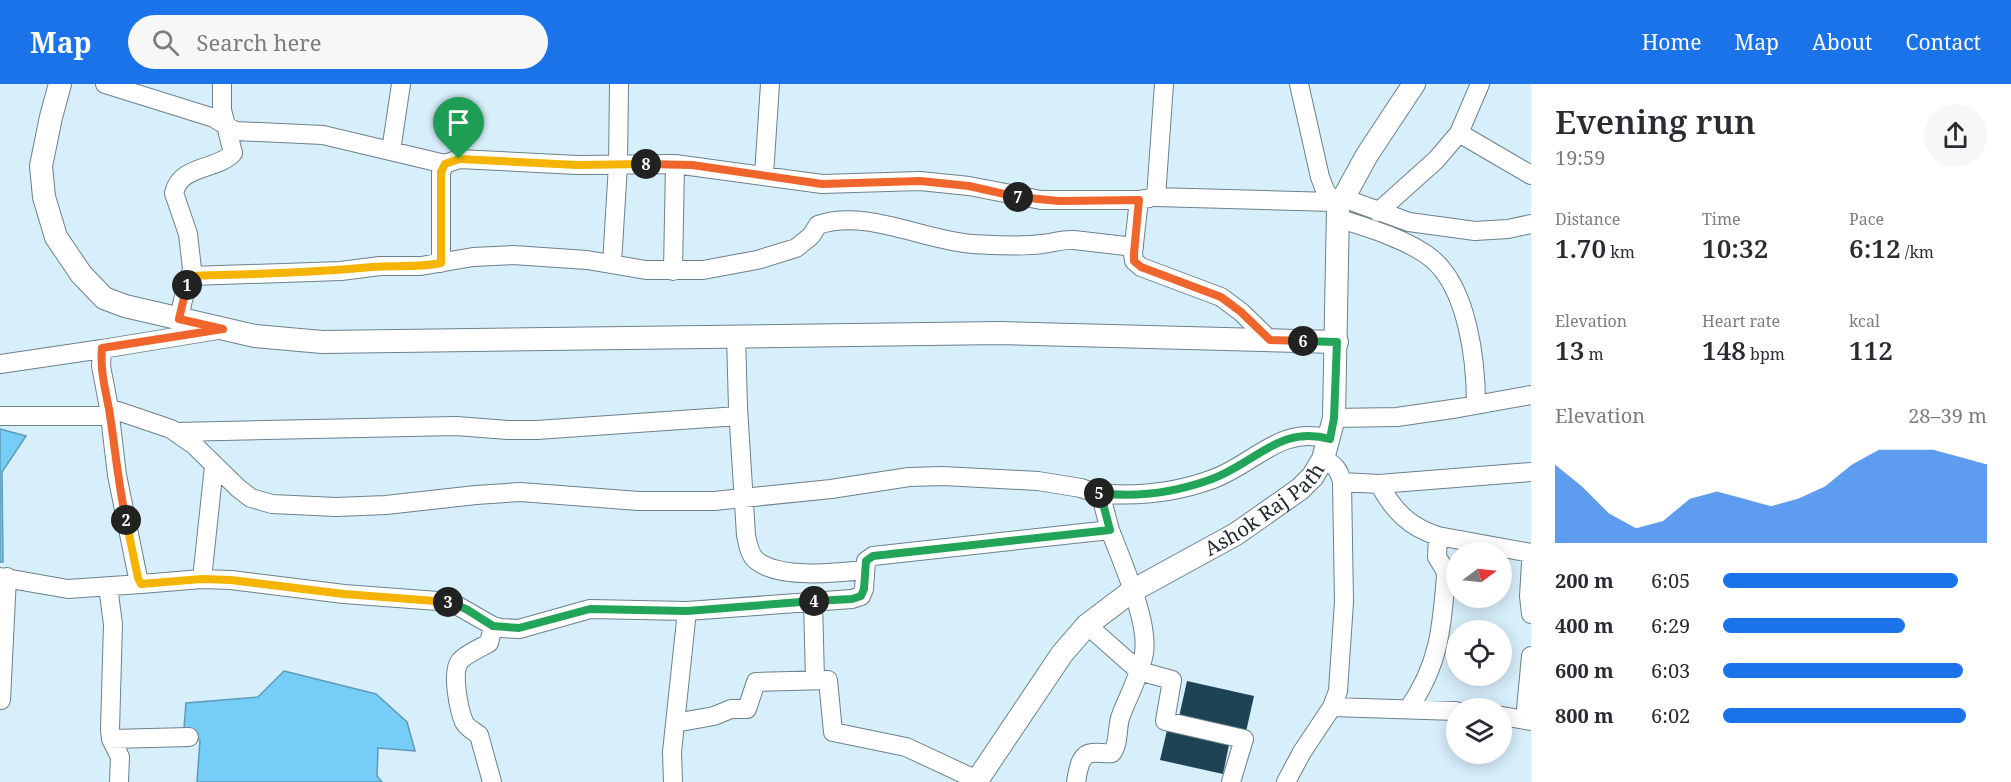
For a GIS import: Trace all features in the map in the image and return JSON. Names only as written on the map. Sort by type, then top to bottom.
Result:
[{"type":"main road","points":[[60,84],[41,166],[44,197],[56,237],[81,274],[104,298],[125,306],[255,336],[322,342],[1000,333],[1337,342]]},
{"type":"main road","points":[[1329,439],[1337,342],[1338,206],[1366,155],[1414,84]]},
{"type":"main road","name":"Ashok Raj Path","points":[[976,781],[1062,654],[1087,625],[1132,591],[1236,534],[1300,489],[1313,476],[1329,439]]},
{"type":"street","points":[[105,84],[201,113],[234,130],[323,135],[445,164],[459,159],[577,165],[675,164],[822,184],[906,180],[969,186],[1041,200],[1148,199],[1338,206],[1378,212],[1409,222],[1475,231],[1508,229],[1531,224]]},
{"type":"street","points":[[179,319],[192,269],[188,234],[174,193],[179,180],[233,153],[222,110],[222,84]]},
{"type":"street","points":[[391,151],[400,84]]},
{"type":"street","points":[[612,264],[618,165],[619,84]]},
{"type":"street","points":[[764,175],[770,84]]},
{"type":"street","points":[[1164,84],[1148,199],[1134,247],[1134,261],[1141,267],[1221,297],[1241,312],[1270,340]]},
{"type":"street","points":[[1299,84],[1320,177],[1338,206],[1386,235],[1421,252],[1443,272],[1459,303],[1468,333],[1476,375],[1476,405]]},
{"type":"street","points":[[1378,212],[1436,160],[1459,133],[1480,84]]},
{"type":"street","points":[[1459,133],[1531,175]]},
{"type":"street","points":[[441,263],[440,185],[441,172],[445,164]]},
{"type":"street","points":[[673,271],[675,164]]},
{"type":"street","points":[[191,276],[421,266],[487,256],[513,255],[587,260],[639,269],[673,271],[718,268],[765,258],[804,244],[818,225],[834,221],[871,223],[973,244],[1041,244],[1074,240],[1134,247]]},
{"type":"street","points":[[0,364],[223,329]]},
{"type":"street","points":[[736,336],[738,416],[748,547],[756,561],[793,573],[822,574],[864,570]]},
{"type":"street","points":[[102,348],[100,366],[109,412],[117,475],[141,584]]},
{"type":"street","points":[[0,416],[109,412],[155,423],[176,432],[194,445],[251,498],[289,506],[386,505],[520,492],[664,501],[714,501],[927,476],[1038,481],[1081,488],[1095,493],[1127,496],[1181,488],[1225,474],[1289,438],[1301,435],[1315,435],[1329,439],[1386,418],[1531,395]]},
{"type":"street","points":[[176,432],[456,426],[529,430],[738,416]]},
{"type":"street","points":[[1286,782],[1302,752],[1332,707],[1338,691],[1343,626],[1342,482],[1334,464],[1329,439]]},
{"type":"street","points":[[202,579],[214,466]]},
{"type":"street","points":[[1342,482],[1379,484],[1531,472]]},
{"type":"street","points":[[1379,484],[1401,517],[1423,532],[1531,553]]},
{"type":"street","points":[[1076,782],[1081,760],[1085,754],[1112,753],[1116,748],[1120,718],[1139,671],[1145,644],[1141,621],[1102,500],[1095,493]]},
{"type":"street","points":[[1,700],[3,577],[57,588],[108,587],[202,579],[231,580],[344,594],[451,602],[493,626],[519,628],[590,609],[687,611],[852,599],[861,596],[864,589],[866,561],[873,556],[1110,530]]},
{"type":"street","points":[[1408,709],[1427,678],[1442,630],[1446,576],[1437,557],[1438,536]]},
{"type":"street","points":[[1531,563],[1529,596],[1531,614]]},
{"type":"street","points":[[108,587],[113,624],[110,730],[111,739],[120,757],[119,782]]},
{"type":"street","points":[[813,602],[815,680]]},
{"type":"street","points":[[673,782],[671,765],[687,611]]},
{"type":"street","points":[[1087,625],[1139,671],[1172,680],[1165,721],[1244,739],[1231,782]]},
{"type":"street","points":[[492,782],[479,735],[464,723],[456,676],[461,660],[489,643],[493,626]]},
{"type":"street","points":[[1512,718],[1528,720],[1531,656]]},
{"type":"street","points":[[675,723],[714,716],[731,709],[747,709],[756,682],[828,680],[833,732],[906,747],[976,781]]},
{"type":"street","points":[[1332,707],[1446,711]]},
{"type":"street","points":[[111,739],[189,737]]},
{"type":"water","points":[[0,429],[26,436],[2,472],[3,562],[0,562]]},
{"type":"water","points":[[284,671],[376,694],[407,722],[415,751],[378,748],[377,776],[382,782],[197,782],[200,740],[184,728],[186,703],[258,697]]},
{"type":"building","points":[[1187,681],[1254,696],[1246,732],[1179,717]]},
{"type":"building","points":[[1168,726],[1230,740],[1223,774],[1160,760]]},
{"type":"route","points":[[459,159],[577,165],[692,165],[796,182],[822,184],[906,180],[969,186],[1041,200],[1139,200],[1134,261],[1141,267],[1221,297],[1241,312],[1270,340],[1337,342],[1334,418],[1330,439],[1315,435],[1289,438],[1225,474],[1181,488],[1127,496],[1095,493],[1102,500],[1110,530],[873,556],[866,561],[864,589],[861,596],[852,599],[687,611],[601,608],[578,611],[519,628],[501,628],[493,626],[451,602],[344,594],[231,580],[189,579],[141,584],[117,475],[109,408],[100,366],[102,348],[223,329],[179,319],[186,287],[191,276],[341,271],[441,263],[441,172],[445,164],[459,159]]}]
